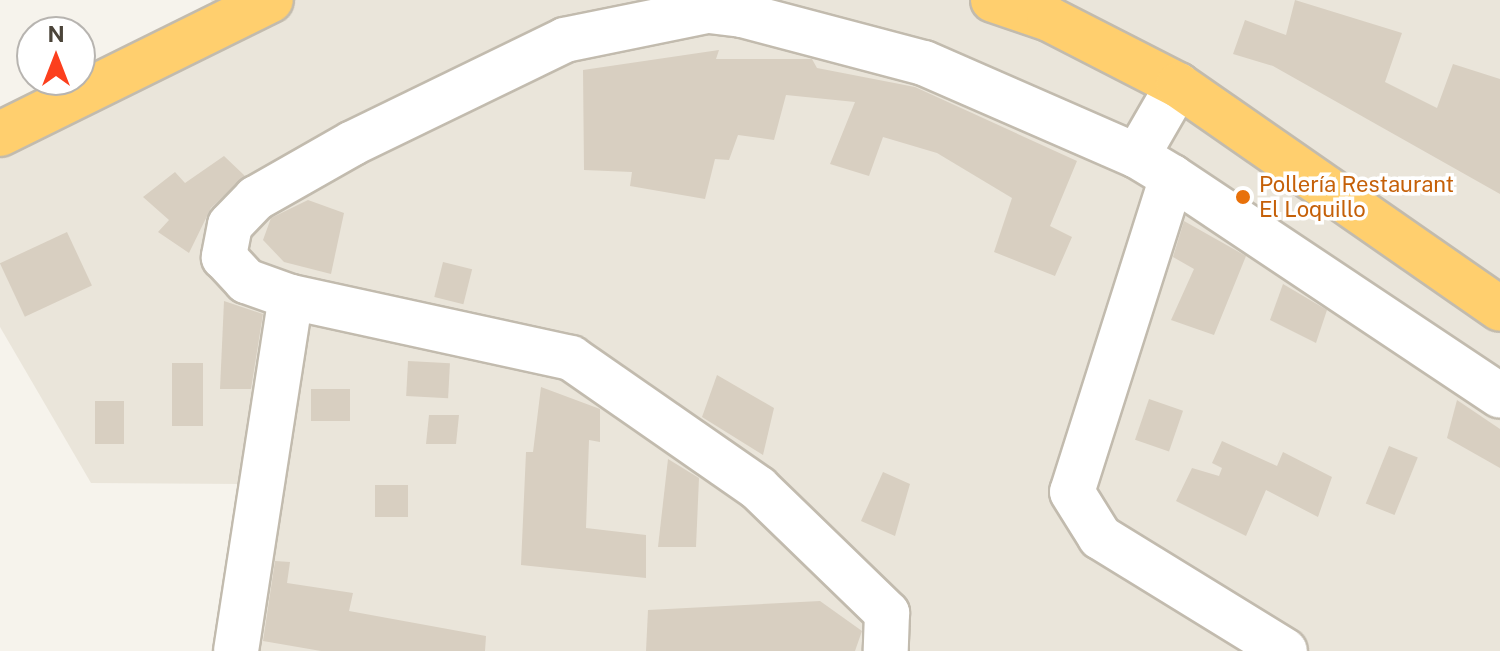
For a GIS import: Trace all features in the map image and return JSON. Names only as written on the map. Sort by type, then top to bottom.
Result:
[{"type":"highway","points":[[0,134],[271,0]]},
{"type":"highway","points":[[993,0],[1049,19],[1178,85],[1500,309]]},
{"type":"street","points":[[886,651],[887,613],[758,488],[571,358],[291,297],[246,281],[224,257],[230,225],[256,198],[565,40],[707,11],[743,8],[924,63],[1154,166],[1500,396]]},
{"type":"street","points":[[1178,85],[1154,166],[1072,492],[1100,537],[1285,651]]},
{"type":"street","points":[[236,651],[291,297]]},
{"type":"shaded area","points":[[211,0],[1500,0],[1500,651],[229,651],[240,484],[91,483],[0,327],[0,125],[60,96],[96,96],[96,79],[219,20]]},
{"type":"building","points":[[1295,0],[1402,33],[1385,82],[1437,108],[1453,64],[1500,79],[1500,194],[1273,66],[1233,54],[1245,20],[1286,35]]},
{"type":"building","points":[[719,50],[716,59],[812,59],[817,68],[915,87],[1077,161],[1050,226],[1072,237],[1055,276],[994,252],[1012,198],[937,153],[883,137],[869,176],[830,164],[855,102],[786,95],[774,140],[738,135],[729,160],[715,159],[705,199],[630,186],[632,172],[584,170],[583,70]]},
{"type":"building","points":[[224,156],[245,176],[211,208],[189,253],[158,232],[169,220],[143,197],[175,172],[185,183]]},
{"type":"building","points":[[308,200],[344,213],[331,274],[284,262],[263,240],[271,218]]},
{"type":"building","points":[[1184,221],[1246,256],[1214,335],[1171,320],[1194,269],[1173,257]]},
{"type":"building","points":[[67,232],[92,285],[25,317],[0,263]]},
{"type":"building","points":[[443,262],[472,269],[463,304],[434,297]]},
{"type":"building","points":[[1283,284],[1327,310],[1316,343],[1270,320]]},
{"type":"building","points":[[224,301],[263,314],[251,389],[220,389]]},
{"type":"building","points":[[408,361],[450,363],[448,398],[406,396]]},
{"type":"building","points":[[172,363],[203,363],[203,426],[172,426]]},
{"type":"building","points":[[717,375],[774,408],[763,455],[702,417]]},
{"type":"building","points":[[541,387],[600,409],[600,442],[589,440],[586,528],[646,535],[646,578],[521,565],[526,452],[533,452]]},
{"type":"building","points":[[311,389],[350,389],[350,421],[311,421]]},
{"type":"building","points":[[1149,399],[1183,411],[1169,451],[1135,440]]},
{"type":"building","points":[[1457,400],[1500,429],[1500,468],[1447,438]]},
{"type":"building","points":[[95,401],[124,401],[124,444],[95,444]]},
{"type":"building","points":[[429,415],[459,415],[456,444],[426,444]]},
{"type":"building","points":[[1222,441],[1277,466],[1283,452],[1332,477],[1318,517],[1266,490],[1246,536],[1176,501],[1192,468],[1219,476],[1222,468],[1212,463]]},
{"type":"building","points":[[1389,446],[1418,458],[1395,515],[1366,503]]},
{"type":"building","points":[[668,459],[699,478],[696,547],[658,547]]},
{"type":"building","points":[[883,472],[910,484],[895,536],[861,521]]},
{"type":"building","points":[[375,485],[408,485],[408,517],[375,517]]},
{"type":"building","points":[[275,561],[290,562],[287,583],[353,593],[349,611],[486,636],[485,651],[321,651],[263,641]]},
{"type":"building","points":[[820,601],[862,631],[855,651],[646,651],[648,610]]},
{"type":"place","name":"Pollería Restaurant El Loquillo","points":[[1243,197]]}]
